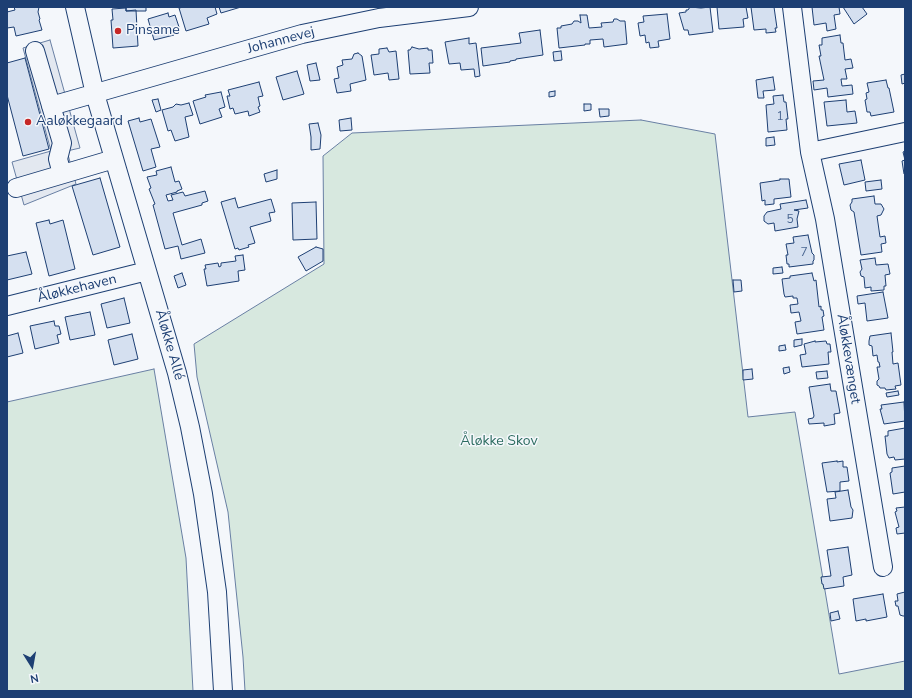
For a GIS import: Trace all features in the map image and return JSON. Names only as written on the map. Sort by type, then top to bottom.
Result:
[{"type":"street","name":"Åløkke Allé","points":[[75,7],[96,94],[177,373],[190,427],[203,494],[217,592],[223,691]]},
{"type":"street","name":"Johannevej","points":[[51,106],[378,12],[470,7]]},
{"type":"street","name":"Åløkkevænget","points":[[792,7],[810,152],[825,219],[883,567]]},
{"type":"street","points":[[35,51],[62,143],[58,159],[62,174]]},
{"type":"street","points":[[810,152],[905,132]]},
{"type":"street","points":[[16,188],[114,159]]},
{"type":"street","name":"Åløkkehaven","points":[[7,306],[147,271]]},
{"type":"green space","name":"Åløkke Skov","points":[[641,120],[715,134],[748,417],[795,412],[839,674],[905,661],[905,691],[245,691],[243,657],[228,512],[197,377],[194,344],[324,264],[323,156],[352,133]]},
{"type":"green space","points":[[154,369],[186,558],[193,691],[7,691],[7,402]]},
{"type":"shaded area","points":[[50,40],[80,148],[67,151],[76,184],[24,205],[12,162],[51,151],[23,48]]},
{"type":"building","points":[[14,7],[39,7],[39,20],[42,30],[16,36],[14,27],[7,28],[7,12],[15,10]]},
{"type":"building","points":[[126,7],[146,7],[146,11],[126,11]]},
{"type":"building","points":[[215,7],[217,14],[207,18],[209,24],[186,31],[179,8]]},
{"type":"building","points":[[219,7],[241,7],[221,13]]},
{"type":"building","points":[[690,7],[710,7],[713,32],[689,35],[688,30],[684,30],[679,13],[686,12],[686,10]]},
{"type":"building","points":[[717,7],[746,7],[748,18],[743,19],[744,27],[719,29]]},
{"type":"building","points":[[751,7],[774,7],[777,28],[775,28],[776,32],[766,33],[766,29],[754,30]]},
{"type":"building","points":[[812,7],[839,7],[840,14],[834,15],[836,29],[827,31],[826,23],[814,25]]},
{"type":"building","points":[[843,7],[862,7],[867,14],[854,24]]},
{"type":"building","points":[[126,8],[126,11],[136,10],[138,46],[113,48],[111,20],[113,20],[112,9]]},
{"type":"building","points":[[168,13],[169,17],[175,15],[179,27],[173,29],[174,35],[154,40],[148,19]]},
{"type":"building","points":[[667,14],[670,39],[658,41],[659,47],[650,48],[649,42],[646,43],[645,35],[640,36],[638,23],[644,22],[643,16]]},
{"type":"building","points":[[580,15],[587,15],[589,28],[602,27],[601,23],[613,22],[614,19],[625,21],[627,44],[604,47],[603,39],[590,40],[590,44],[559,48],[557,28],[572,24],[574,21],[581,23]]},
{"type":"building","points":[[540,30],[543,55],[483,66],[481,48],[521,43],[519,33]]},
{"type":"building","points":[[840,35],[841,43],[843,43],[845,60],[851,59],[853,68],[845,69],[847,79],[841,79],[842,86],[852,85],[853,94],[828,97],[827,88],[814,90],[813,81],[824,80],[819,56],[821,56],[819,45],[822,45],[822,38]]},
{"type":"building","points":[[469,38],[469,44],[476,43],[480,76],[475,77],[474,69],[461,70],[460,63],[449,64],[445,42]]},
{"type":"building","points":[[412,47],[419,49],[428,48],[428,50],[432,50],[433,63],[429,63],[430,73],[410,74],[408,50]]},
{"type":"building","points":[[387,48],[389,52],[396,51],[399,79],[389,80],[388,73],[374,75],[371,55],[379,54],[379,49]]},
{"type":"building","points":[[561,51],[562,60],[554,61],[553,52]]},
{"type":"building","points":[[358,53],[362,56],[366,80],[350,84],[351,91],[337,93],[334,79],[339,78],[337,67],[343,65],[342,60],[352,59],[354,54]]},
{"type":"building","name":"Aaløkkegaard","points":[[25,58],[49,149],[23,156],[7,95],[7,63]]},
{"type":"building","points":[[316,63],[320,80],[310,81],[307,65]]},
{"type":"building","points":[[297,71],[304,94],[283,100],[276,77]]},
{"type":"building","points":[[905,74],[905,83],[902,84],[901,75]]},
{"type":"building","points":[[773,77],[775,90],[763,91],[764,98],[758,98],[756,80]]},
{"type":"building","points":[[886,80],[894,112],[871,116],[870,112],[867,112],[865,100],[867,99],[866,93],[869,92],[867,83]]},
{"type":"building","points":[[259,82],[263,96],[258,97],[260,106],[258,107],[260,112],[249,116],[248,111],[235,114],[233,108],[230,109],[227,96],[230,96],[228,90]]},
{"type":"building","points":[[555,91],[555,96],[549,97],[549,92]]},
{"type":"building","points":[[221,92],[225,107],[219,109],[222,117],[200,124],[193,101],[206,97],[205,95]]},
{"type":"building","points":[[783,95],[784,102],[786,102],[788,119],[786,119],[787,130],[768,132],[766,105],[774,104],[773,96]]},
{"type":"building","points":[[158,99],[161,110],[156,112],[152,100]]},
{"type":"building","points":[[846,100],[847,112],[855,111],[857,123],[827,126],[824,102]]},
{"type":"building","points":[[189,103],[193,115],[185,117],[189,137],[175,141],[171,130],[168,131],[162,110],[173,107],[176,104],[181,105]]},
{"type":"building","points":[[584,104],[591,104],[591,110],[584,111]]},
{"type":"building","points":[[599,109],[609,109],[609,116],[600,117]]},
{"type":"building","points":[[139,118],[140,122],[151,119],[160,147],[151,149],[156,167],[143,171],[128,121]]},
{"type":"building","points":[[351,118],[352,130],[340,131],[339,120]]},
{"type":"building","points":[[318,123],[321,135],[320,149],[311,150],[309,124]]},
{"type":"building","points":[[774,137],[775,145],[766,146],[766,138]]},
{"type":"building","points":[[861,160],[865,180],[844,185],[839,164]]},
{"type":"building","points":[[905,160],[905,173],[904,174],[902,161]]},
{"type":"building","points":[[171,167],[175,182],[179,181],[182,189],[166,195],[168,201],[173,200],[171,195],[183,192],[185,196],[205,191],[208,201],[202,203],[202,205],[173,213],[182,245],[201,239],[205,253],[181,259],[178,246],[165,249],[153,205],[155,204],[149,189],[151,188],[147,177],[157,175],[156,171]]},
{"type":"building","points":[[277,170],[277,179],[266,182],[264,174]]},
{"type":"building","points":[[100,178],[120,247],[93,255],[72,186]]},
{"type":"building","points":[[780,179],[789,179],[791,197],[774,199],[774,204],[765,205],[765,200],[762,201],[760,183]]},
{"type":"building","points":[[881,180],[882,189],[866,191],[865,182]]},
{"type":"building","points":[[874,196],[875,204],[881,204],[884,209],[881,215],[877,216],[880,237],[885,236],[886,243],[881,244],[882,252],[861,255],[854,212],[851,210],[850,205],[852,199]]},
{"type":"building","points":[[235,198],[238,208],[271,199],[275,212],[269,213],[271,221],[250,227],[255,243],[248,245],[249,247],[239,250],[238,248],[235,249],[221,202]]},
{"type":"building","points":[[806,200],[808,208],[794,210],[799,211],[797,219],[798,227],[775,231],[774,223],[768,224],[764,221],[764,216],[767,212],[781,209],[780,204]]},
{"type":"building","points":[[316,202],[317,239],[293,240],[292,203]]},
{"type":"building","points":[[49,220],[50,224],[63,220],[75,269],[49,276],[36,223]]},
{"type":"building","points":[[808,235],[812,253],[814,255],[813,264],[789,267],[789,264],[787,264],[786,255],[788,255],[786,244],[794,243],[793,237]]},
{"type":"building","points":[[316,247],[323,249],[323,261],[306,271],[298,257]]},
{"type":"building","points":[[26,252],[32,274],[7,280],[7,256]]},
{"type":"building","points":[[243,255],[245,270],[238,271],[239,281],[207,286],[204,269],[206,269],[205,265],[218,263],[219,267],[221,266],[221,263],[236,261],[235,256]]},
{"type":"building","points":[[875,258],[876,265],[888,264],[890,274],[885,275],[886,286],[884,286],[884,290],[871,291],[871,287],[865,288],[864,277],[861,276],[860,272],[862,269],[860,260]]},
{"type":"building","points":[[782,267],[783,273],[773,274],[773,268]]},
{"type":"building","points":[[182,273],[186,285],[178,288],[174,276]]},
{"type":"building","points":[[812,273],[814,281],[816,280],[819,307],[821,306],[821,310],[823,310],[824,316],[822,317],[824,330],[797,334],[795,322],[801,321],[799,312],[791,313],[790,305],[798,304],[797,298],[793,298],[793,296],[785,297],[782,279],[790,278],[790,276]]},
{"type":"building","points":[[733,280],[741,280],[742,291],[734,292]]},
{"type":"building","points":[[883,292],[888,318],[867,321],[865,303],[858,304],[857,296]]},
{"type":"building","points":[[124,298],[130,323],[107,328],[101,304]]},
{"type":"building","points":[[90,312],[95,335],[70,340],[65,317]]},
{"type":"building","points":[[54,321],[55,326],[59,326],[61,334],[57,335],[59,343],[35,349],[30,326]]},
{"type":"building","points":[[18,333],[23,353],[7,357],[7,336]]},
{"type":"building","points":[[891,333],[893,364],[898,363],[901,385],[895,386],[896,389],[886,390],[885,388],[880,388],[877,385],[877,381],[879,379],[877,367],[880,367],[877,355],[873,356],[872,346],[869,345],[869,341],[870,336]]},
{"type":"building","points":[[132,334],[138,359],[114,365],[108,340]]},
{"type":"building","points":[[802,339],[802,345],[794,347],[794,340]]},
{"type":"building","points":[[815,341],[826,341],[827,344],[830,344],[831,352],[828,352],[829,364],[802,367],[800,355],[806,354],[804,344]]},
{"type":"building","points":[[785,345],[786,350],[779,351],[779,346]]},
{"type":"building","points":[[789,367],[790,372],[784,374],[783,368]]},
{"type":"building","points":[[752,369],[753,379],[743,380],[743,370]]},
{"type":"building","points":[[827,371],[828,378],[817,379],[816,372]]},
{"type":"building","points":[[830,384],[831,391],[836,391],[840,413],[834,414],[835,424],[824,426],[824,423],[809,424],[808,419],[813,418],[814,416],[809,387]]},
{"type":"building","points":[[898,391],[899,395],[887,397],[886,393]]},
{"type":"building","points":[[904,402],[905,421],[884,424],[880,409],[882,409],[881,405]]},
{"type":"building","points":[[905,428],[905,459],[895,460],[894,457],[889,458],[887,454],[885,436],[888,436],[888,431]]},
{"type":"building","points":[[843,461],[843,467],[847,467],[849,481],[840,482],[840,491],[827,492],[822,463]]},
{"type":"building","points":[[905,466],[905,492],[893,494],[890,473],[892,472],[892,468]]},
{"type":"building","points":[[848,490],[851,507],[853,510],[852,518],[830,521],[827,499],[836,498],[835,492]]},
{"type":"building","points":[[905,507],[905,533],[897,534],[896,528],[899,527],[895,512],[897,511],[896,508]]},
{"type":"building","points":[[848,547],[852,575],[843,577],[844,586],[824,589],[821,577],[831,576],[827,550]]},
{"type":"building","points":[[905,592],[905,616],[903,616],[900,615],[895,601],[898,601],[897,594]]},
{"type":"building","points":[[883,594],[887,617],[866,621],[866,619],[856,621],[853,599]]},
{"type":"building","points":[[838,611],[840,619],[831,621],[830,613]]},
{"type":"place","name":"Pinsame","points":[[118,31]]},
{"type":"place","name":"Aaløkkegaard","points":[[28,122]]}]
